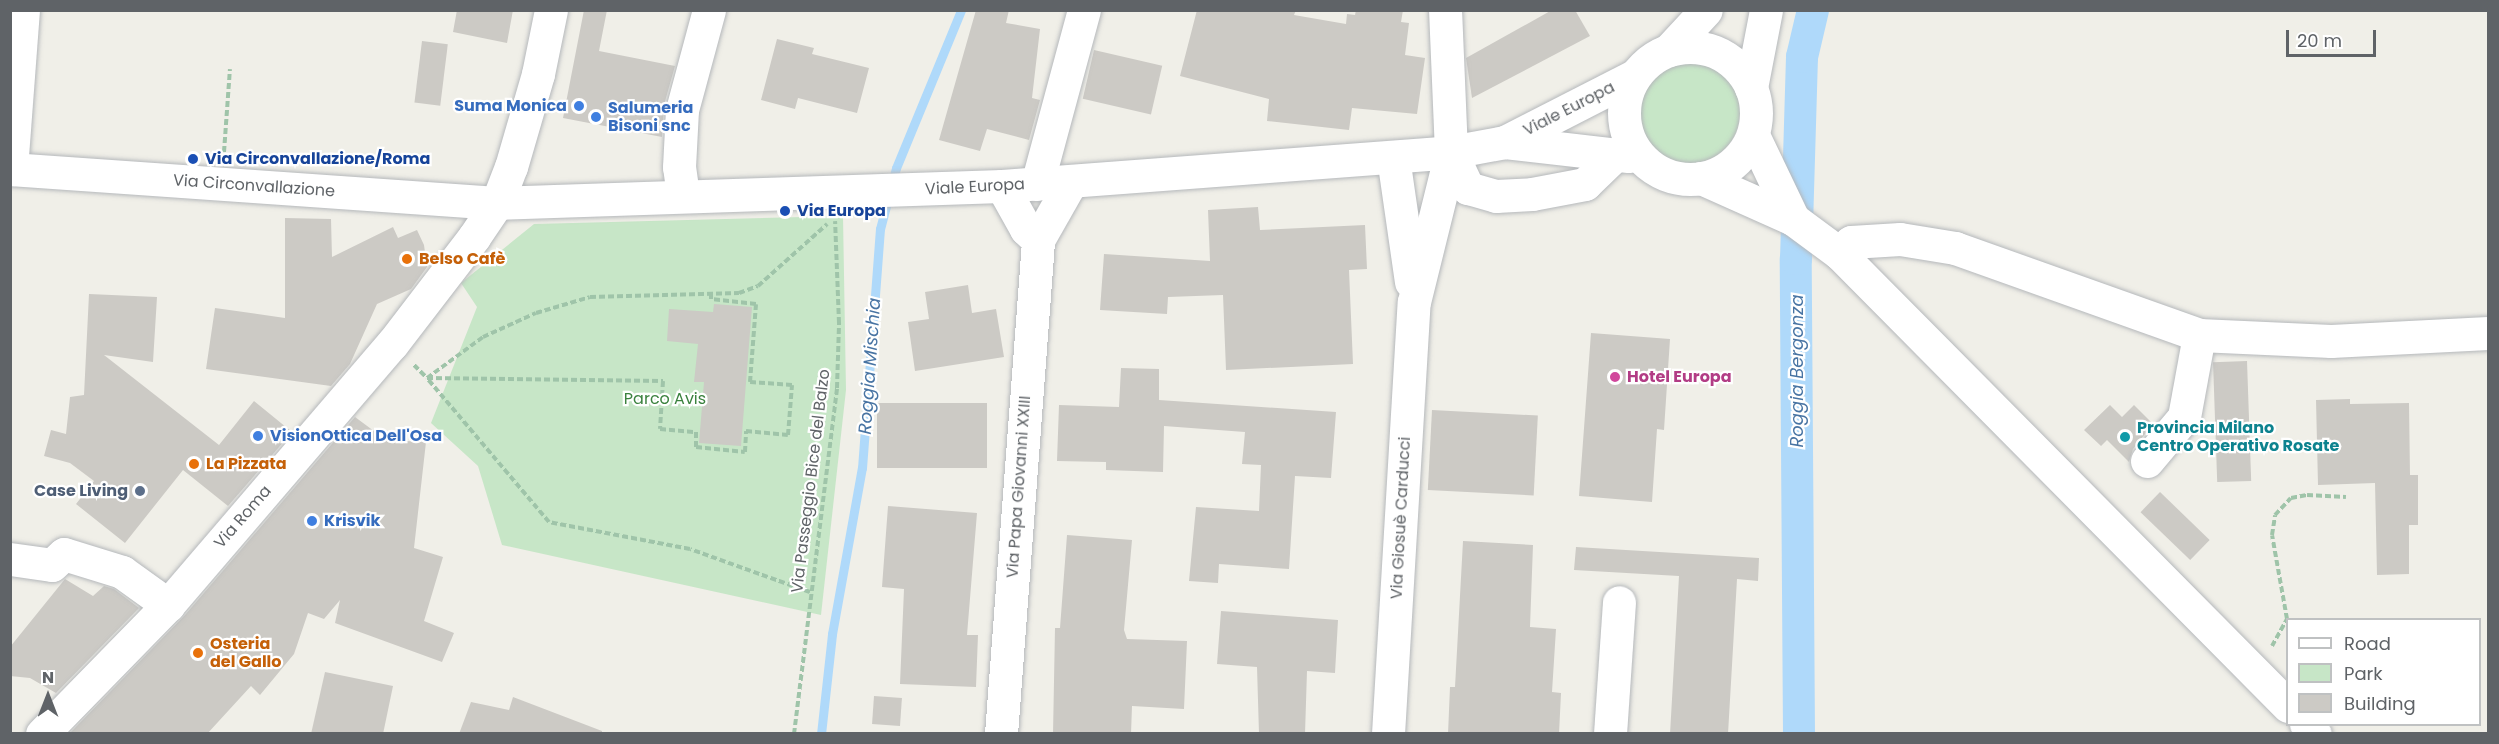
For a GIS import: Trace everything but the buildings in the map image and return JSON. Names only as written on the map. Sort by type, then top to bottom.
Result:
[{"type":"street","points":[[11,169],[23,10]]},
{"type":"street","name":"Via Roma","points":[[42,734],[168,605],[392,344],[497,203],[526,120],[551,10]]},
{"type":"street","points":[[683,195],[679,167],[682,110],[709,10]]},
{"type":"street","points":[[1037,184],[1084,10]]},
{"type":"street","points":[[1445,10],[1451,152],[1468,188],[1496,196],[1532,194],[1585,184],[1626,156]]},
{"type":"street","points":[[1669,50],[1706,10]]},
{"type":"street","points":[[1751,88],[1766,10]]},
{"type":"street","points":[[1626,156],[1623,108],[1634,76],[1653,57],[1669,50],[1692,47],[1714,51],[1733,63],[1751,88],[1756,107],[1752,135],[1733,163],[1701,178]]},
{"type":"street","name":"Viale Europa","points":[[497,203],[683,195],[890,192],[1071,182],[1451,152],[1504,142],[1634,76]]},
{"type":"street","points":[[1752,135],[1793,219]]},
{"type":"street","name":"Viale Europa","points":[[1504,142],[1626,156]]},
{"type":"street","name":"Via Giosuè Carducci","points":[[1388,734],[1414,302],[1451,152]]},
{"type":"street","points":[[1626,156],[1668,176],[1701,178],[1793,219],[1839,253],[2286,704]]},
{"type":"street","name":"Via Giosuè Carducci","points":[[1393,157],[1414,302]]},
{"type":"street","name":"Via Circonvallazione","points":[[11,169],[497,203]]},
{"type":"street","points":[[1002,186],[1026,229],[1038,240],[1071,182]]},
{"type":"street","points":[[1839,253],[1851,242],[1900,238],[1955,248],[2199,335],[2243,340],[2331,341],[2488,333]]},
{"type":"street","name":"Via Papa Giovanni XXIII","points":[[1001,734],[1038,240]]},
{"type":"street","points":[[2147,461],[2184,417],[2199,335]]},
{"type":"street","points":[[10,559],[52,565],[64,554],[122,572],[168,605]]},
{"type":"street","points":[[1610,734],[1619,602]]},
{"type":"path","points":[[223,160],[230,69]]},
{"type":"path","name":"Via Passeggio Bice del Balzo","points":[[711,294],[739,293],[758,286],[834,218],[839,323],[837,388],[794,734]]},
{"type":"path","points":[[711,294],[711,299],[756,304],[750,382],[792,385],[788,435],[746,431],[745,452],[696,447],[696,432],[660,429],[663,381],[427,378],[483,337],[536,313],[590,297],[711,294]]},
{"type":"path","points":[[392,344],[427,378],[549,522],[690,549],[810,592]]},
{"type":"path","points":[[2287,618],[2272,535],[2275,515],[2290,498],[2307,495],[2346,497]]},
{"type":"path","points":[[2251,668],[2278,638],[2286,621]]},
{"type":"green space","points":[[1688,60],[1708,64],[1725,75],[1736,92],[1740,112],[1736,132],[1725,149],[1708,160],[1688,164],[1668,160],[1651,149],[1640,132],[1636,112],[1640,92],[1651,75],[1668,64]]},
{"type":"green space","name":"Parco Avis","points":[[843,216],[846,390],[821,615],[502,545],[478,466],[431,423],[477,307],[461,283],[534,224]]},
{"type":"waterway","name":"Roggia Mischia","points":[[821,734],[832,634],[862,468],[880,229],[896,168],[961,10]]},
{"type":"waterway","name":"Roggia Bergonza","points":[[1799,734],[1796,259],[1802,57],[1813,10]]},
{"type":"place","name":"Suma Monica","points":[[579,106]]},
{"type":"place","name":"Salumeria Bisoni snc","points":[[596,117]]},
{"type":"place","name":"Via Circonvallazione/Roma","points":[[193,159]]},
{"type":"place","name":"Via Europa","points":[[785,211]]},
{"type":"place","name":"Belso Cafè","points":[[407,259]]},
{"type":"place","name":"Hotel Europa","points":[[1615,377]]},
{"type":"place","name":"VisionOttica Dell'Osa","points":[[258,436]]},
{"type":"place","name":"Provincia Milano Centro Operativo Rosate","points":[[2125,437]]},
{"type":"place","name":"La Pizzata","points":[[194,464]]},
{"type":"place","name":"Case Living","points":[[140,491]]},
{"type":"place","name":"Krisvik","points":[[312,521]]},
{"type":"place","name":"Osteria del Gallo","points":[[198,653]]}]
